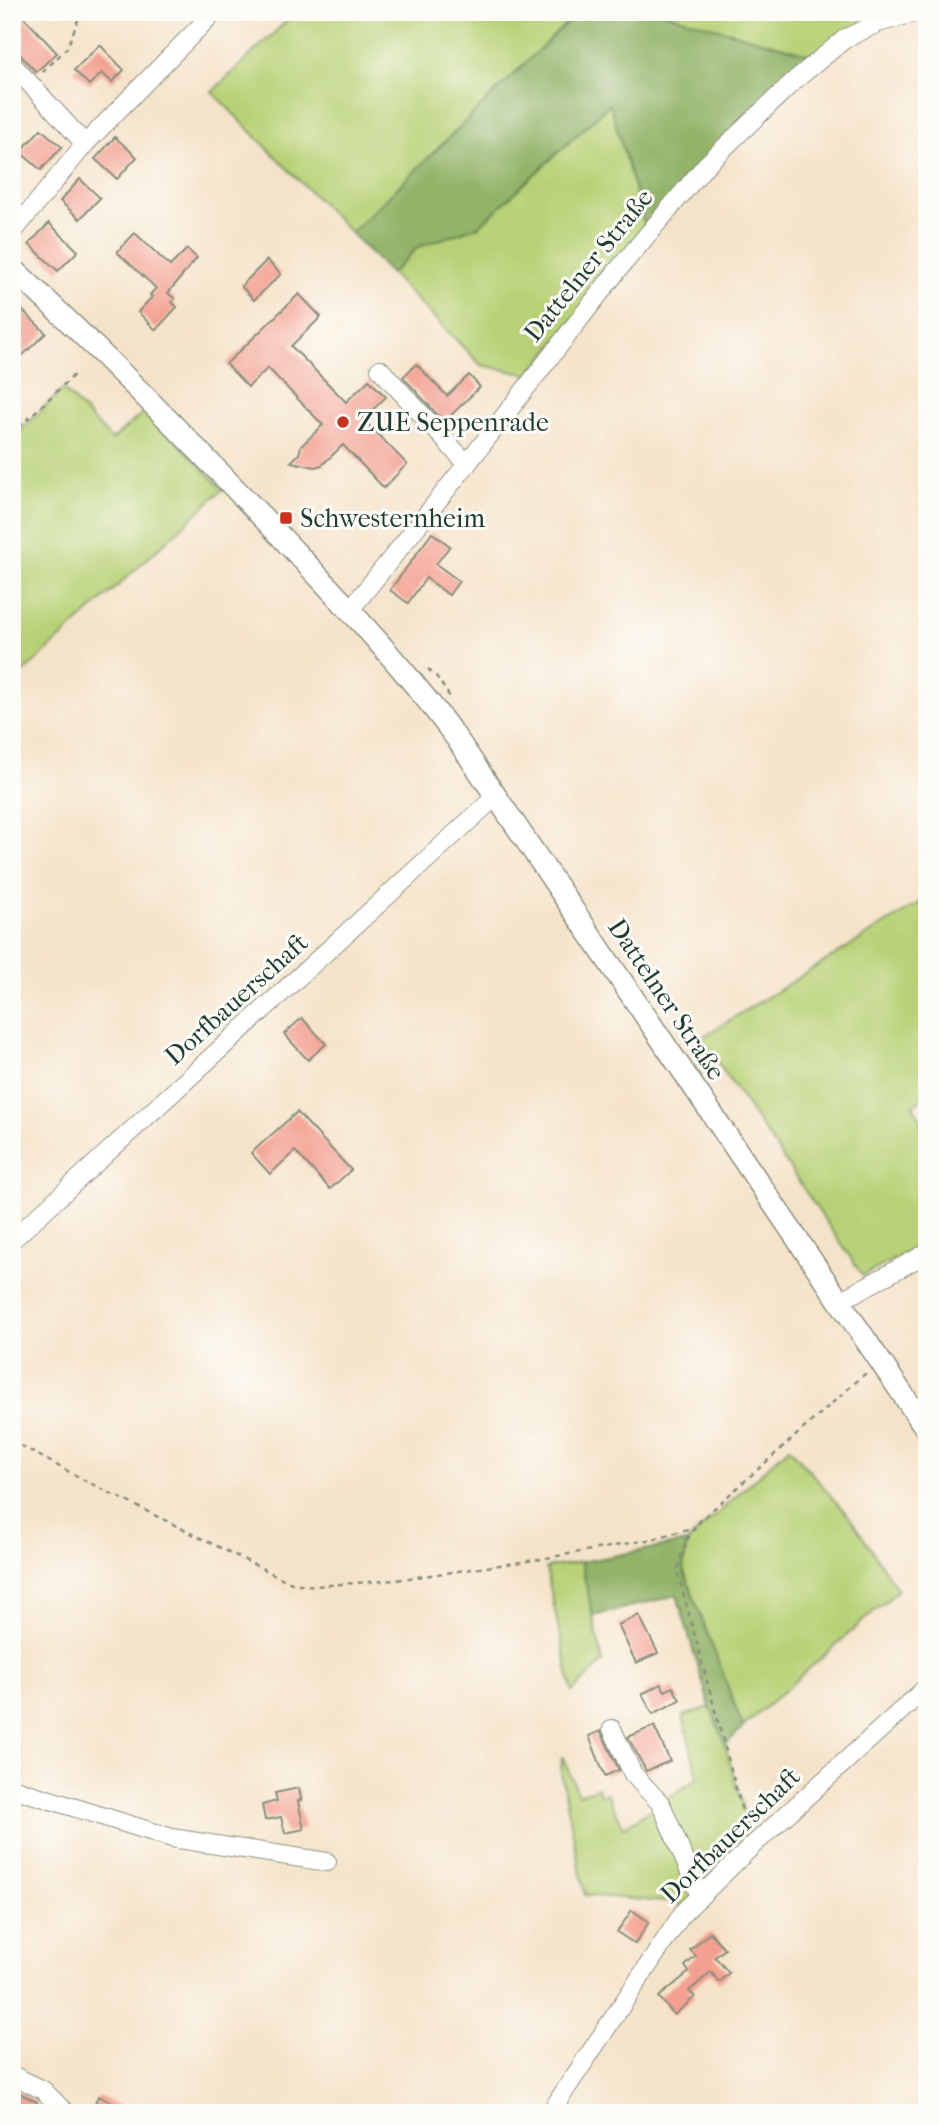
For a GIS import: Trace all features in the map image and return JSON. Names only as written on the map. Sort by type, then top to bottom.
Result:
[{"type":"main road","name":"Dattelner Straße","points":[[12,268],[145,394],[350,610],[416,684],[457,738],[927,1430]]},
{"type":"street","points":[[12,233],[85,144],[214,12]]},
{"type":"street","name":"Dattelner Straße","points":[[350,610],[617,271],[706,165],[795,80],[846,38],[878,23],[918,12],[927,15]]},
{"type":"street","points":[[12,65],[85,144]]},
{"type":"street","points":[[380,369],[467,464]]},
{"type":"street","name":"Dorfbauerschaft","points":[[12,1240],[495,797]]},
{"type":"street","points":[[839,1301],[927,1253]]},
{"type":"street","name":"Dorfbauerschaft","points":[[550,2113],[683,1913],[752,1846],[927,1687]]},
{"type":"street","points":[[612,1728],[634,1773],[661,1804],[700,1896]]},
{"type":"street","points":[[12,1788],[172,1838],[327,1862]]},
{"type":"street","points":[[12,2075],[43,2090],[66,2113]]},
{"type":"path","points":[[60,12],[78,20]]},
{"type":"path","points":[[31,85],[68,48],[78,20],[86,12]]},
{"type":"path","points":[[12,434],[76,373]]},
{"type":"path","points":[[752,1846],[677,1570],[682,1548],[695,1527],[880,1360]]},
{"type":"path","points":[[12,1441],[273,1574],[292,1583],[315,1586],[396,1580],[534,1560],[653,1539],[695,1527]]},
{"type":"green space","points":[[296,12],[578,12],[351,233],[212,92]]},
{"type":"green space","points":[[578,12],[660,12],[815,56],[646,229],[610,104],[479,226],[418,247],[391,274],[351,233]]},
{"type":"green space","points":[[660,12],[901,12],[815,56]]},
{"type":"green space","points":[[610,104],[646,229],[529,375],[481,365],[391,274],[418,247],[479,226]]},
{"type":"green space","points":[[63,389],[112,440],[146,410],[223,489],[12,683],[12,439]]},
{"type":"green space","points":[[927,898],[927,1096],[913,1105],[927,1131],[927,1242],[863,1276],[701,1038]]},
{"type":"green space","points":[[789,1447],[851,1519],[898,1590],[743,1727],[683,1569],[687,1542]]},
{"type":"green space","points":[[687,1542],[683,1569],[743,1727],[725,1745],[710,1707],[677,1595],[593,1616],[581,1562]]},
{"type":"green space","points":[[581,1562],[603,1662],[572,1692],[546,1568]]},
{"type":"green space","points":[[710,1707],[725,1745],[752,1838],[682,1909],[678,1903],[585,1895],[561,1773],[562,1756],[579,1795],[598,1787],[601,1795],[607,1793],[623,1828],[698,1778],[683,1716]]},
{"type":"building","points":[[12,12],[19,12],[57,53],[36,72],[12,46]]},
{"type":"building","points":[[100,45],[124,70],[112,82],[102,73],[89,85],[74,70]]},
{"type":"building","points":[[41,129],[62,147],[41,170],[20,152]]},
{"type":"building","points":[[115,137],[137,157],[117,179],[95,159]]},
{"type":"building","points":[[80,179],[100,198],[80,219],[60,201]]},
{"type":"building","points":[[49,223],[78,251],[58,271],[29,244]]},
{"type":"building","points":[[135,233],[170,266],[187,249],[197,258],[168,293],[175,299],[172,302],[177,307],[156,330],[138,312],[152,297],[150,295],[156,288],[117,252]]},
{"type":"building","points":[[267,260],[281,274],[254,300],[241,286]]},
{"type":"building","name":"ZUE Seppenrade","points":[[299,294],[321,317],[291,346],[346,402],[369,380],[386,397],[363,419],[407,464],[384,488],[343,445],[322,465],[315,467],[291,462],[299,454],[301,446],[323,425],[268,368],[248,387],[226,364]]},
{"type":"building","points":[[20,308],[46,333],[20,358],[12,351],[12,347],[22,336],[12,326],[12,316]]},
{"type":"building","points":[[416,364],[447,396],[469,375],[480,387],[444,422],[403,377]]},
{"type":"building","points":[[432,533],[450,546],[436,564],[459,581],[449,595],[426,578],[408,603],[390,590]]},
{"type":"building","points":[[302,1018],[326,1044],[308,1060],[284,1034]]},
{"type":"building","points":[[297,1112],[351,1170],[330,1189],[295,1151],[270,1174],[251,1153]]},
{"type":"building","points":[[639,1615],[658,1653],[636,1663],[618,1625]]},
{"type":"building","points":[[661,1684],[665,1691],[673,1687],[680,1700],[653,1714],[642,1694]]},
{"type":"building","points":[[654,1726],[670,1761],[646,1771],[628,1737]]},
{"type":"building","points":[[601,1731],[619,1770],[605,1776],[589,1736]]},
{"type":"building","points":[[299,1788],[301,1800],[298,1801],[304,1829],[285,1833],[281,1817],[265,1820],[262,1805],[277,1801],[275,1793]]},
{"type":"building","points":[[632,1910],[649,1922],[635,1944],[617,1932]]},
{"type":"building","points":[[710,1932],[725,1949],[715,1957],[729,1973],[719,1982],[711,1972],[689,1991],[695,1997],[674,2015],[659,1997],[689,1972],[685,1966],[696,1956],[690,1950]]},
{"type":"building","points":[[12,2089],[37,2102],[32,2113],[12,2113]]},
{"type":"building","points":[[98,2096],[137,2113],[91,2113]]},
{"type":"place","name":"ZUE Seppenrade","points":[[343,422]]},
{"type":"place","name":"Schwesternheim","points":[[286,518]]}]
